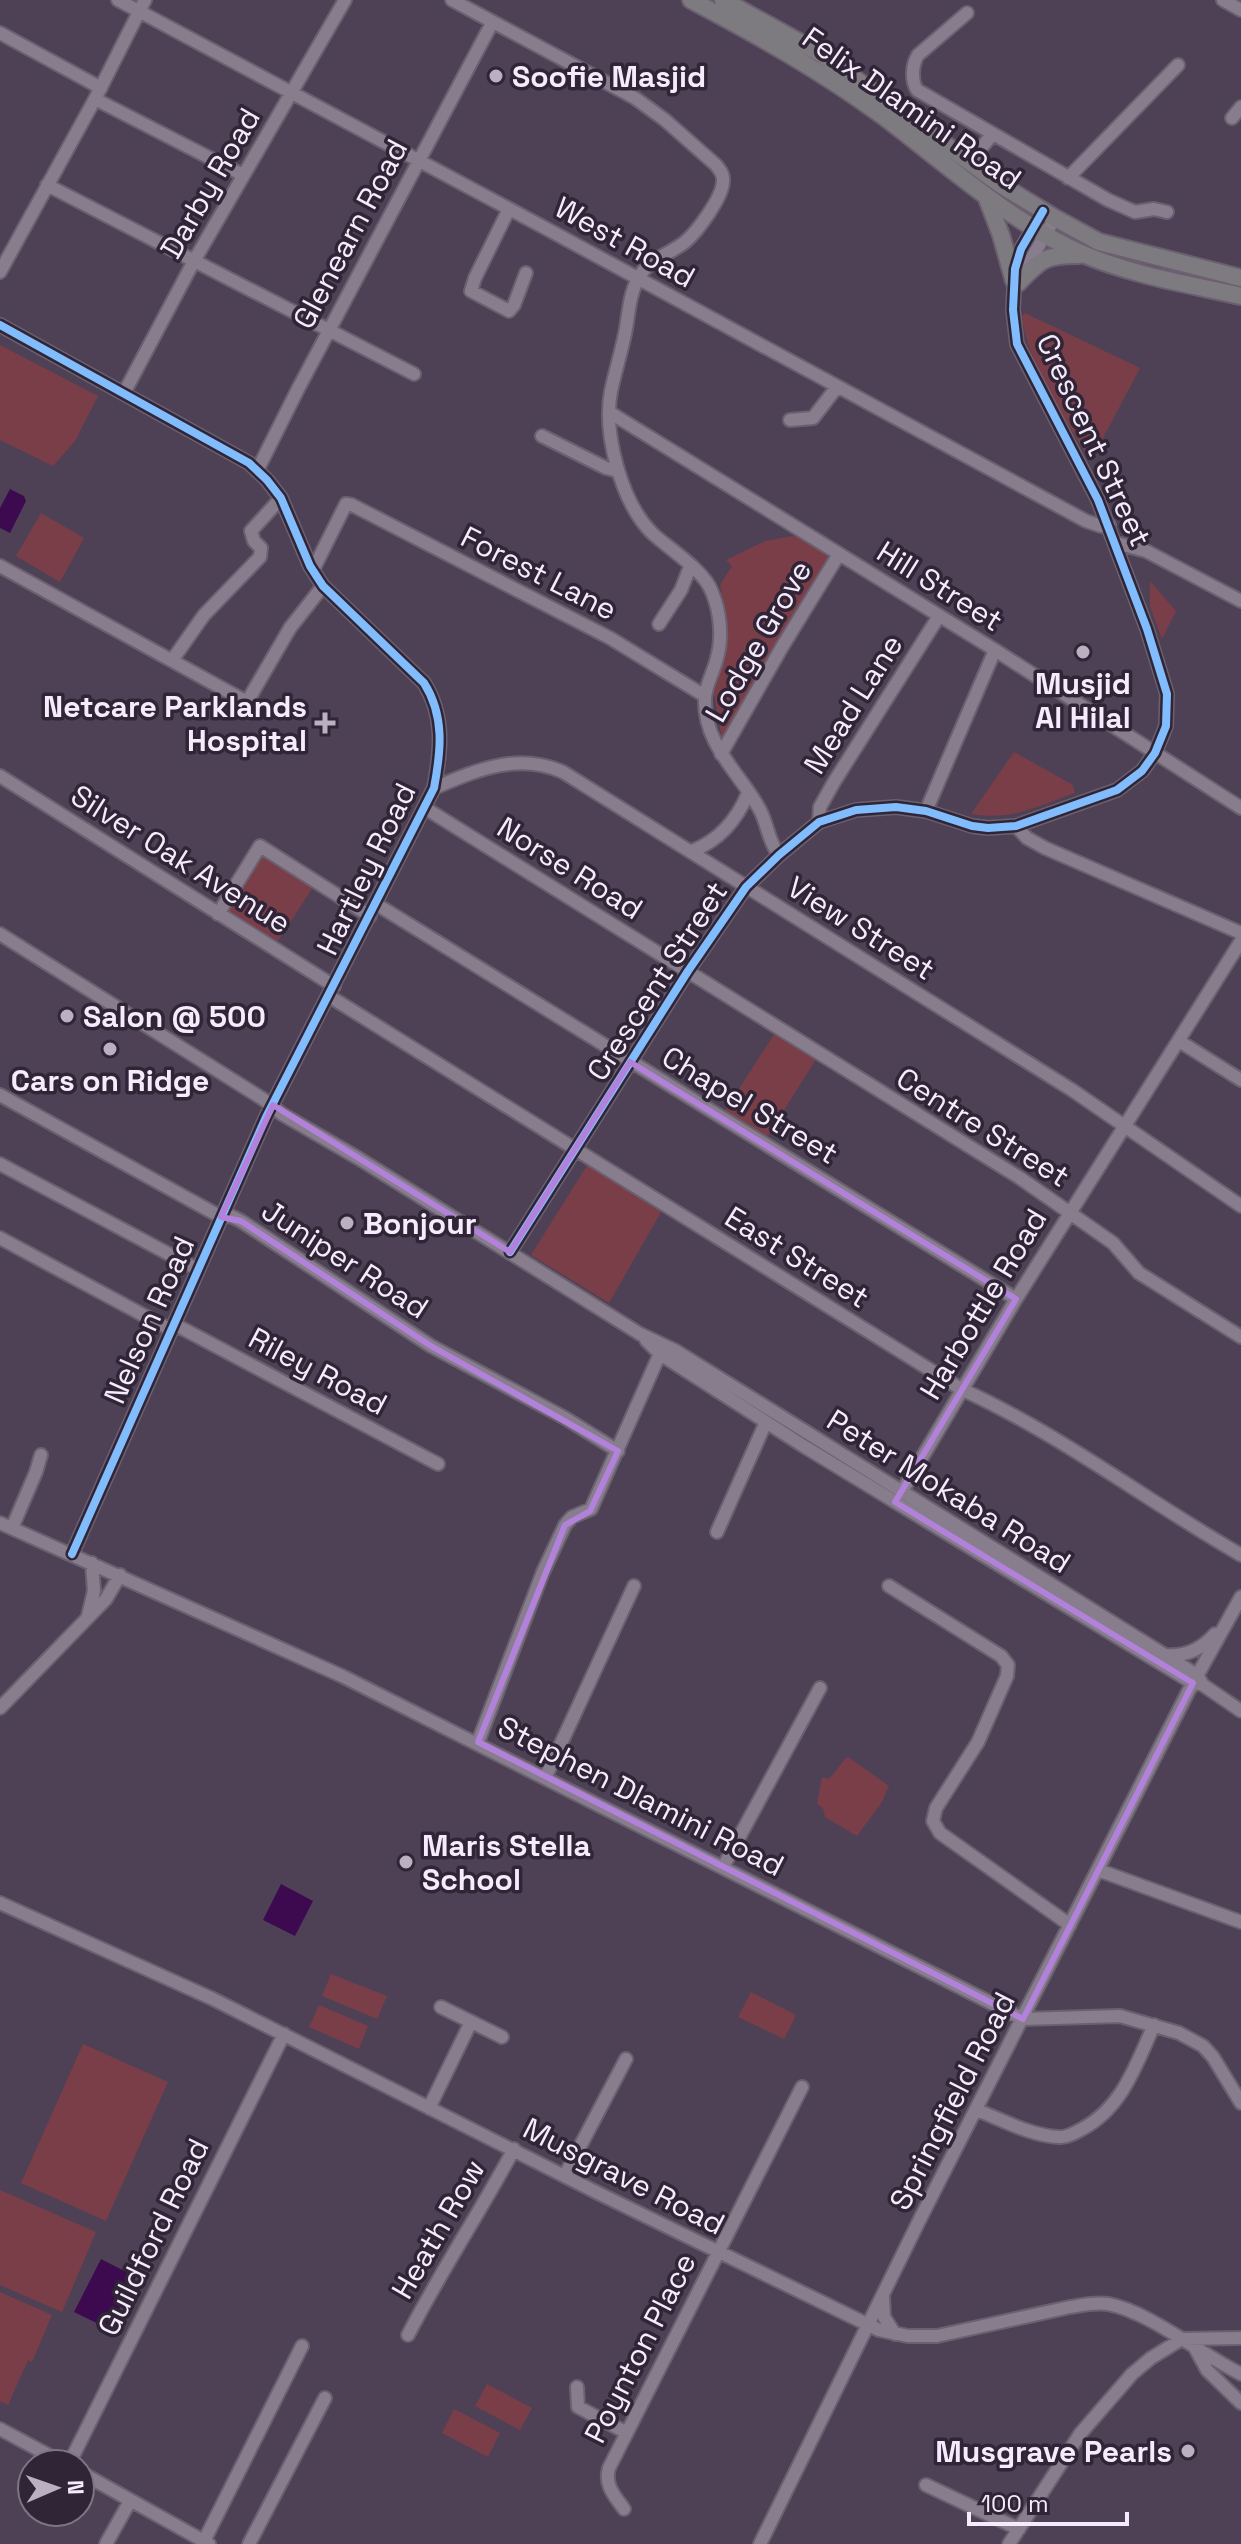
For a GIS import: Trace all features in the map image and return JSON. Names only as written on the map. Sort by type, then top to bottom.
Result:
[{"type":"main road","name":"Felix Dlamini Road","points":[[691,0],[814,67],[1039,232],[1085,255],[1148,275],[1241,296]]},
{"type":"main road","name":"Felix Dlamini Road","points":[[723,0],[821,54],[1049,215],[1099,242],[1241,278]]},
{"type":"main road","points":[[985,194],[1016,282],[1043,258],[1085,255]]},
{"type":"street","name":"West Road","points":[[118,0],[142,6],[292,93],[1086,521],[1109,525]]},
{"type":"street","name":"Darby Road","points":[[124,393],[194,261],[345,0]]},
{"type":"street","points":[[452,0],[635,98],[710,159],[722,174],[722,189],[698,229],[682,244],[645,268],[638,278],[630,301],[609,412],[609,433],[618,471],[639,515],[650,531],[708,583],[713,592],[720,645],[705,696],[707,717],[721,754],[763,815],[769,838],[779,855]]},
{"type":"street","points":[[1223,0],[1241,10]]},
{"type":"street","points":[[0,272],[98,94],[142,6]]},
{"type":"street","points":[[967,13],[918,55],[914,62],[913,82],[917,90],[1130,211],[1154,209],[1167,212]]},
{"type":"street","name":"Glenearn Road","points":[[257,471],[492,23]]},
{"type":"street","points":[[0,33],[98,94],[243,175]]},
{"type":"street","points":[[1068,178],[1178,65]]},
{"type":"street","points":[[1232,118],[1241,107]]},
{"type":"street","points":[[970,161],[992,135]]},
{"type":"street","points":[[47,185],[414,374]]},
{"type":"street","points":[[509,209],[471,291],[509,311],[526,273]]},
{"type":"street","name":"Crescent Street","points":[[510,1252],[688,971],[746,887],[819,822],[837,815],[896,807],[926,811],[972,826],[1016,826],[1117,790],[1142,771],[1155,753],[1166,726],[1167,694],[1109,525],[1017,344],[1013,300],[1016,282],[1049,215]]},
{"type":"street","name":"Hartley Road","points":[[0,325],[239,455],[281,498],[323,586],[407,665],[433,698],[439,722],[440,747],[434,788],[273,1105]]},
{"type":"street","points":[[790,420],[813,418],[837,387]]},
{"type":"street","name":"Hill Street","points":[[609,412],[995,650],[1241,808]]},
{"type":"street","points":[[542,436],[618,471]]},
{"type":"street","points":[[173,659],[204,615],[260,557],[261,548],[254,541],[251,531],[281,498]]},
{"type":"street","name":"Forest Lane","points":[[313,570],[346,504],[610,638],[705,696]]},
{"type":"street","points":[[1116,543],[1146,551],[1241,601]]},
{"type":"street","name":"Lodge Grove","points":[[721,754],[839,554]]},
{"type":"street","points":[[0,566],[247,702],[290,628],[323,586]]},
{"type":"street","points":[[659,624],[681,590],[690,567]]},
{"type":"street","name":"Mead Lane","points":[[819,822],[820,807],[826,796],[939,616]]},
{"type":"street","points":[[926,811],[995,650]]},
{"type":"street","name":"View Street","points":[[434,788],[498,764],[535,763],[550,767],[692,851],[1072,1090],[1241,1206]]},
{"type":"street","name":"Silver Oak Avenue","points":[[0,776],[218,914],[332,991]]},
{"type":"street","points":[[692,851],[724,831],[738,815],[748,793]]},
{"type":"street","name":"Norse Road","points":[[425,808],[688,971]]},
{"type":"street","points":[[1016,826],[1027,838],[1055,853],[1241,933]]},
{"type":"street","points":[[218,914],[260,846],[370,916]]},
{"type":"street","name":"Chapel Street","points":[[376,904],[1016,1299]]},
{"type":"street","points":[[0,934],[273,1105],[282,1114],[510,1252],[662,1349],[591,1509],[572,1517],[559,1537],[478,1742]]},
{"type":"street","name":"Harbottle Road","points":[[901,1493],[1016,1299],[1241,941]]},
{"type":"street","name":"Centre Street","points":[[688,971],[1020,1178],[1113,1243],[1139,1273],[1241,1337]]},
{"type":"street","name":"East Street","points":[[332,991],[575,1150],[961,1389],[1029,1425],[1241,1555]]},
{"type":"street","points":[[1179,1041],[1241,1080]]},
{"type":"street","name":"Juniper Road","points":[[0,1095],[221,1217],[231,1216],[241,1221],[431,1346],[565,1418],[618,1451]]},
{"type":"street","name":"Nelson Road","points":[[72,1554],[273,1105]]},
{"type":"street","points":[[0,1164],[197,1269]]},
{"type":"street","name":"Riley Road","points":[[0,1238],[438,1464]]},
{"type":"street","name":"Peter Mokaba Road","points":[[662,1349],[766,1422],[901,1493],[1161,1654],[1241,1711]]},
{"type":"street","name":"Peter Mokaba Road","points":[[662,1349],[1198,1681]]},
{"type":"street","points":[[717,1532],[766,1422]]},
{"type":"street","points":[[6,1525],[36,1472],[41,1455]]},
{"type":"street","name":"Stephen Dlamini Road","points":[[6,1525],[342,1676],[478,1742],[1023,2019],[1120,2016],[1179,2033],[1203,2046],[1222,2068],[1241,2103]]},
{"type":"street","points":[[88,1616],[94,1591],[92,1563]]},
{"type":"street","points":[[0,1708],[110,1595],[120,1575]]},
{"type":"street","points":[[545,1778],[634,1586]]},
{"type":"street","points":[[889,1586],[1001,1656],[1008,1665],[1004,1683],[978,1742],[936,1808],[934,1824],[940,1833],[1070,1925]]},
{"type":"street","points":[[1161,1654],[1175,1656],[1191,1652],[1210,1640],[1241,1597]]},
{"type":"street","name":"Springfield Road","points":[[760,2544],[1070,1925],[1198,1681],[1223,1625]]},
{"type":"street","points":[[723,1867],[820,1688]]},
{"type":"street","points":[[1098,1870],[1241,1922]]},
{"type":"street","name":"Musgrave Road","points":[[0,1903],[150,1969],[284,2034],[868,2325],[895,2334],[937,2336],[1091,2303],[1108,2304],[1182,2339],[1241,2374]]},
{"type":"street","points":[[441,2007],[502,2037]]},
{"type":"street","points":[[429,2108],[471,2022]]},
{"type":"street","points":[[977,2110],[1035,2132],[1061,2138],[1078,2132],[1099,2120],[1115,2103],[1129,2081],[1154,2025]]},
{"type":"street","name":"Guildford Road","points":[[75,2448],[284,2034]]},
{"type":"street","points":[[565,2175],[626,2059]]},
{"type":"street","name":"Poynton Place","points":[[624,2509],[607,2481],[609,2468],[802,2087]]},
{"type":"street","name":"Heath Row","points":[[408,2335],[440,2273],[472,2226],[514,2149]]},
{"type":"street","points":[[883,2294],[884,2317],[895,2334]]},
{"type":"street","points":[[1009,2544],[1096,2412],[1132,2374],[1182,2339],[1241,2338]]},
{"type":"street","points":[[96,2481],[207,2543],[302,2346]]},
{"type":"street","points":[[1195,2348],[1207,2370],[1241,2403]]},
{"type":"street","points":[[577,2387],[578,2407],[627,2433]]},
{"type":"street","points":[[249,2544],[325,2398]]},
{"type":"street","points":[[0,2429],[36,2448]]},
{"type":"street","points":[[926,2485],[1019,2529]]},
{"type":"street","points":[[106,2544],[130,2501]]},
{"type":"highlighted area","points":[[630,1062],[1016,1299],[895,1502],[1193,1683],[1023,2019],[478,1742],[565,1525],[590,1511],[618,1451],[431,1346],[241,1221],[221,1217],[273,1105],[510,1252]]},
{"type":"shaded area","points":[[1025,313],[1140,368],[1091,461],[1039,372],[1025,334],[1022,316]]},
{"type":"shaded area","points":[[0,345],[98,396],[75,441],[53,466],[0,440]]},
{"type":"shaded area","points":[[10,489],[24,496],[26,501],[10,533],[0,528],[0,508]]},
{"type":"shaded area","points":[[41,513],[84,538],[60,582],[16,556]]},
{"type":"shaded area","points":[[798,535],[833,557],[773,647],[722,740],[714,694],[726,648],[728,626],[720,585],[732,566],[726,560],[765,541]]},
{"type":"shaded area","points":[[1150,581],[1176,611],[1162,639],[1150,607]]},
{"type":"shaded area","points":[[1014,752],[1073,785],[1075,793],[1011,814],[971,814]]},
{"type":"shaded area","points":[[262,856],[313,887],[278,941],[228,912]]},
{"type":"shaded area","points":[[775,1033],[816,1059],[766,1139],[724,1112]]},
{"type":"shaded area","points":[[588,1164],[661,1212],[609,1303],[531,1255]]},
{"type":"shaded area","points":[[848,1757],[889,1786],[882,1802],[857,1836],[825,1817],[823,1808],[817,1804],[822,1777],[828,1779]]},
{"type":"shaded area","points":[[281,1884],[313,1901],[295,1936],[263,1920]]},
{"type":"shaded area","points":[[331,1974],[387,1996],[377,2019],[322,1996]]},
{"type":"shaded area","points":[[751,1992],[796,2015],[784,2039],[738,2017]]},
{"type":"shaded area","points":[[319,2005],[368,2026],[359,2049],[309,2027]]},
{"type":"shaded area","points":[[83,2044],[168,2082],[106,2221],[21,2183]]},
{"type":"shaded area","points":[[0,2190],[96,2232],[62,2312],[0,2285]]},
{"type":"shaded area","points":[[101,2259],[136,2277],[109,2329],[74,2312]]},
{"type":"shaded area","points":[[0,2292],[52,2315],[32,2362],[28,2360],[8,2405],[0,2401]]},
{"type":"shaded area","points":[[487,2384],[532,2408],[520,2430],[475,2406]]},
{"type":"shaded area","points":[[454,2409],[500,2433],[488,2457],[442,2433]]},
{"type":"cycle path","points":[[510,1252],[688,971],[746,887],[819,822],[856,810],[896,807],[926,811],[972,826],[1016,826],[1117,790],[1142,771],[1155,753],[1166,726],[1167,694],[1147,629],[1098,500],[1017,344],[1013,310],[1015,269],[1021,249],[1043,211]]},
{"type":"cycle path","points":[[0,325],[249,463],[281,498],[310,566],[323,586],[424,683],[431,695],[440,734],[434,788],[266,1117],[72,1554]]},
{"type":"place","name":"Soofie Masjid","points":[[496,76]]},
{"type":"place","name":"Musjid Al Hilal","points":[[1083,652]]},
{"type":"place","name":"Netcare Parklands Hospital","points":[[325,723]]},
{"type":"place","name":"Salon @ 500","points":[[67,1016]]},
{"type":"place","name":"Cars on Ridge","points":[[110,1049]]},
{"type":"place","name":"Bonjour","points":[[347,1223]]},
{"type":"place","name":"Maris Stella School","points":[[406,1862]]},
{"type":"place","name":"Musgrave Pearls","points":[[1188,2451]]}]
